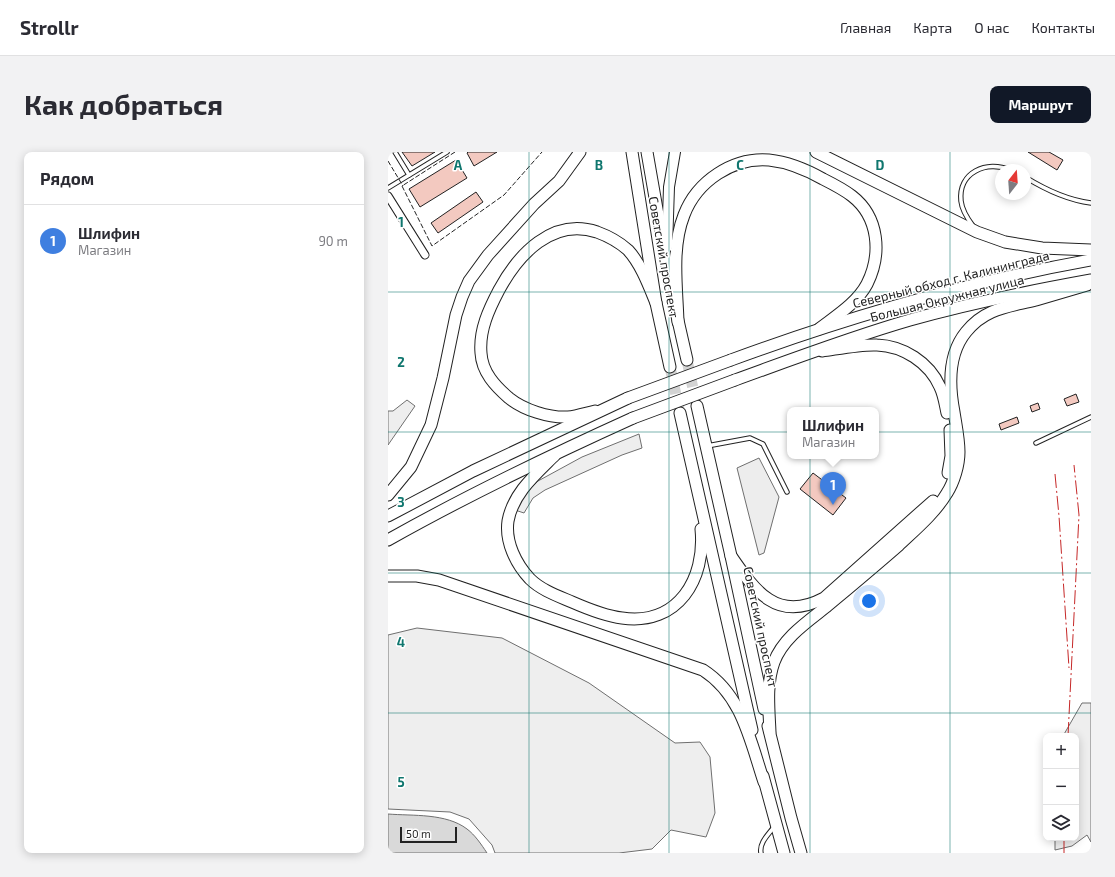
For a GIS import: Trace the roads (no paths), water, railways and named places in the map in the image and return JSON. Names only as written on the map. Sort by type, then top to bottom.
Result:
[{"type":"main road","points":[[388,495],[411,467],[431,425],[443,378],[456,315],[469,281],[488,254],[534,204],[559,181],[580,152]]},
{"type":"main road","name":"Советский проспект","points":[[632,152],[656,304],[670,367]]},
{"type":"main road","name":"Советский проспект","points":[[648,152],[667,268],[687,360]]},
{"type":"main road","points":[[667,268],[669,187],[675,152]]},
{"type":"main road","points":[[816,152],[977,232],[1005,242],[1042,248],[1091,250]]},
{"type":"main road","points":[[678,322],[676,256],[679,232],[684,214],[692,198],[702,186],[728,167],[742,162],[768,160],[780,162],[812,173],[852,196],[862,206],[869,216],[872,224],[875,236],[875,260],[866,285],[852,303],[818,329]]},
{"type":"main road","points":[[607,408],[568,417],[540,413],[515,403],[500,390],[484,368],[481,353],[483,324],[491,306],[514,265],[527,251],[550,234],[564,230],[581,228],[602,234],[629,251],[639,267],[656,304]]},
{"type":"main road","name":"Северный обход г. Калининграда","points":[[607,408],[628,398],[792,338],[893,306],[1032,272],[1091,260]]},
{"type":"main road","name":"Большая Окружная улица","points":[[813,352],[870,332],[956,308],[1091,280]]},
{"type":"main road","points":[[770,732],[768,700],[770,677],[774,661],[783,647],[797,631],[910,535],[928,517],[948,493],[957,469],[959,452],[951,394],[951,372],[954,356],[965,334],[979,319],[993,310],[1091,284]]},
{"type":"main road","points":[[388,540],[482,489],[557,452],[633,418],[813,352],[875,344],[890,346],[918,359],[928,369],[939,385],[943,395],[949,427],[951,456],[947,479],[942,490],[925,510],[824,598],[813,604],[788,606],[775,603],[762,595],[750,584],[731,556]]},
{"type":"main road","name":"Советский проспект","points":[[697,406],[754,665],[791,818],[801,853]]},
{"type":"main road","points":[[388,516],[480,468],[607,408]]},
{"type":"main road","points":[[680,413],[764,782],[784,853]]},
{"type":"main road","points":[[557,452],[523,488],[511,510],[508,522],[509,540],[516,562],[531,580],[551,593],[607,615],[622,618],[651,616],[667,610],[681,601],[691,588],[698,571],[702,543],[694,471]]},
{"type":"main road","points":[[388,576],[417,576],[439,580],[703,670],[714,677],[723,686],[730,694],[740,712],[764,782]]},
{"type":"street","points":[[389,199],[425,255]]},
{"type":"lane","points":[[395,152],[410,175]]},
{"type":"lane","points":[[388,188],[448,152]]},
{"type":"lane","points":[[977,232],[966,216],[961,202],[963,184],[968,176],[977,170],[995,166]]},
{"type":"lane","points":[[1031,181],[1042,188],[1058,195],[1079,202],[1091,203]]},
{"type":"lane","points":[[1036,443],[1091,417]]},
{"type":"lane","points":[[706,447],[750,438],[763,444],[787,492]]},
{"type":"lane","points":[[761,853],[760,848],[762,843],[776,825]]},
{"type":"tunnel","points":[[687,360],[696,403]]},
{"type":"tunnel","points":[[670,367],[679,409]]},
{"type":"place","name":"Шлифин","points":[[833,505]]}]
